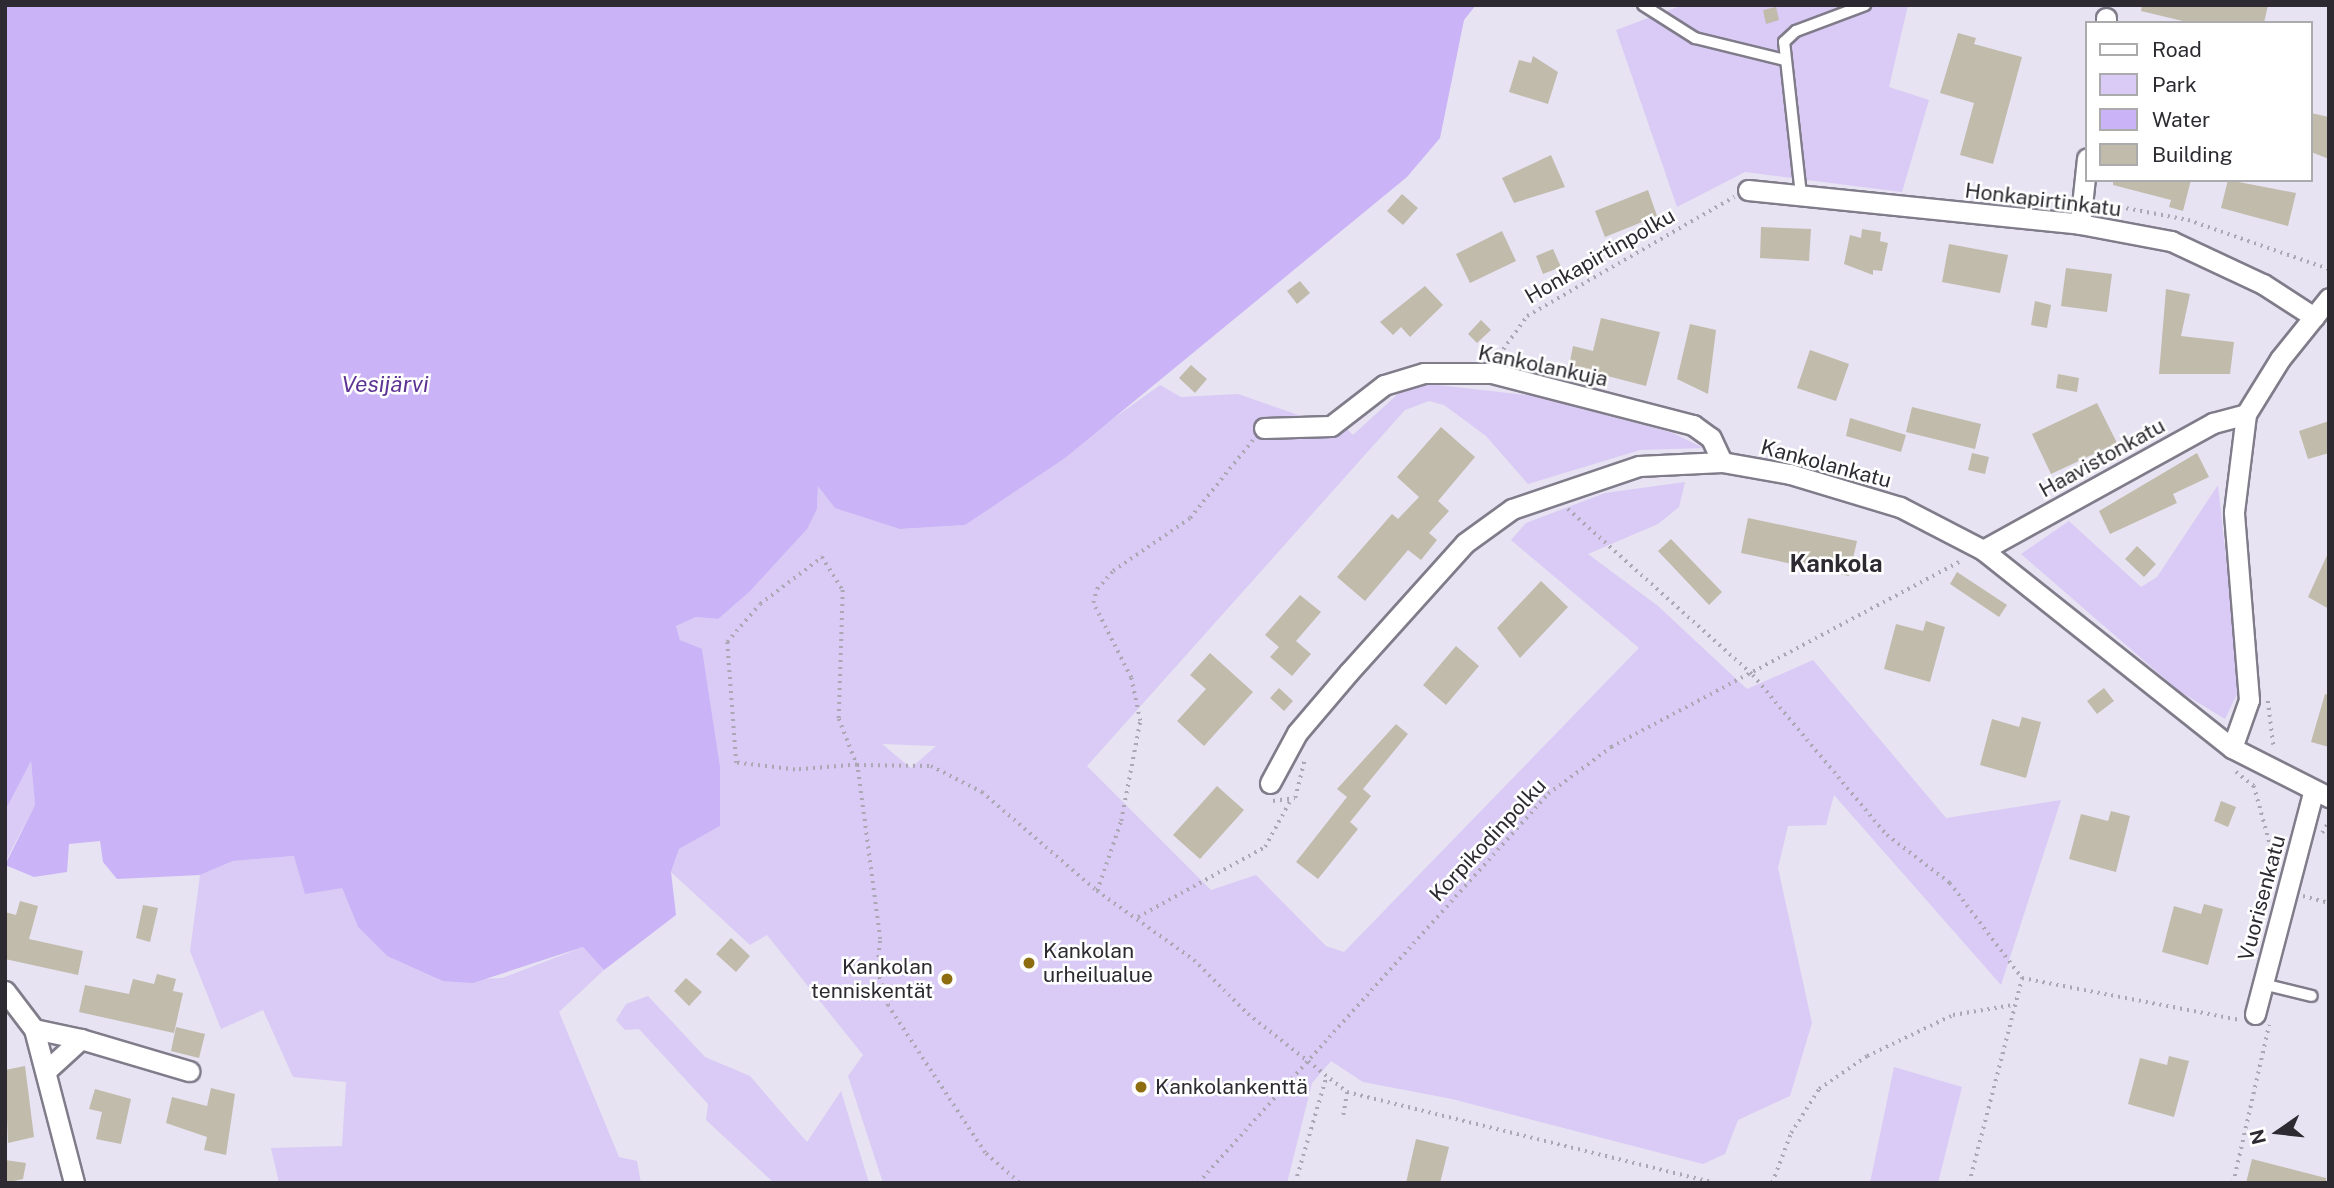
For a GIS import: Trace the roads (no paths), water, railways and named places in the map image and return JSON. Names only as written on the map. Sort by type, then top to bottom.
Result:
[{"type":"street","points":[[2080,224],[2086,165]]},
{"type":"street","name":"Honkapirtinkatu","points":[[1748,190],[2080,224],[2171,241],[2263,284],[2314,317]]},
{"type":"street","points":[[2228,756],[2249,699],[2234,512],[2246,414],[2329,298]]},
{"type":"street","name":"Kankolankuja","points":[[1264,428],[1331,426],[1384,385],[1424,373],[1492,373],[1693,425],[1711,438],[1722,462]]},
{"type":"street","name":"Haavistonkatu","points":[[1977,553],[2213,423],[2246,414]]},
{"type":"street","name":"Kankolankatu","points":[[1266,790],[1297,733],[1465,543],[1512,509],[1549,493],[1639,466],[1722,462],[1790,474],[1900,508],[1977,553],[2228,756],[2265,767],[2321,795]]},
{"type":"street","name":"Vuorisenkatu","points":[[2256,1021],[2270,986],[2321,795]]},
{"type":"street","points":[[5,991],[34,1029],[47,1070],[74,1183]]},
{"type":"street","points":[[34,1029],[81,1039],[189,1071]]},
{"type":"street","points":[[47,1070],[81,1039]]},
{"type":"lane","points":[[1643,5],[1695,38],[1785,61]]},
{"type":"lane","points":[[1801,195],[1784,42],[1796,31],[1864,5]]},
{"type":"lane","points":[[2270,986],[2312,996]]},
{"type":"water","name":"Vesijärvi","points":[[5,5],[1476,5],[1464,20],[1440,138],[1407,177],[1065,458],[965,525],[900,529],[835,508],[818,486],[817,509],[807,529],[749,592],[718,619],[696,617],[676,626],[680,640],[702,649],[720,766],[720,826],[679,849],[671,872],[676,915],[604,970],[583,947],[473,983],[442,981],[387,956],[358,927],[342,888],[305,894],[294,856],[233,861],[200,875],[117,879],[103,862],[100,841],[69,844],[67,872],[34,877],[5,865],[35,805],[31,761],[5,811]]},
{"type":"place","name":"Kankolan urheilualue","points":[[1029,963]]},
{"type":"place","name":"Kankolan tenniskentät","points":[[947,979]]},
{"type":"place","name":"Kankolankenttä","points":[[1141,1087]]},
{"type":"district","name":"Kankola","points":[[1836,564]]}]
